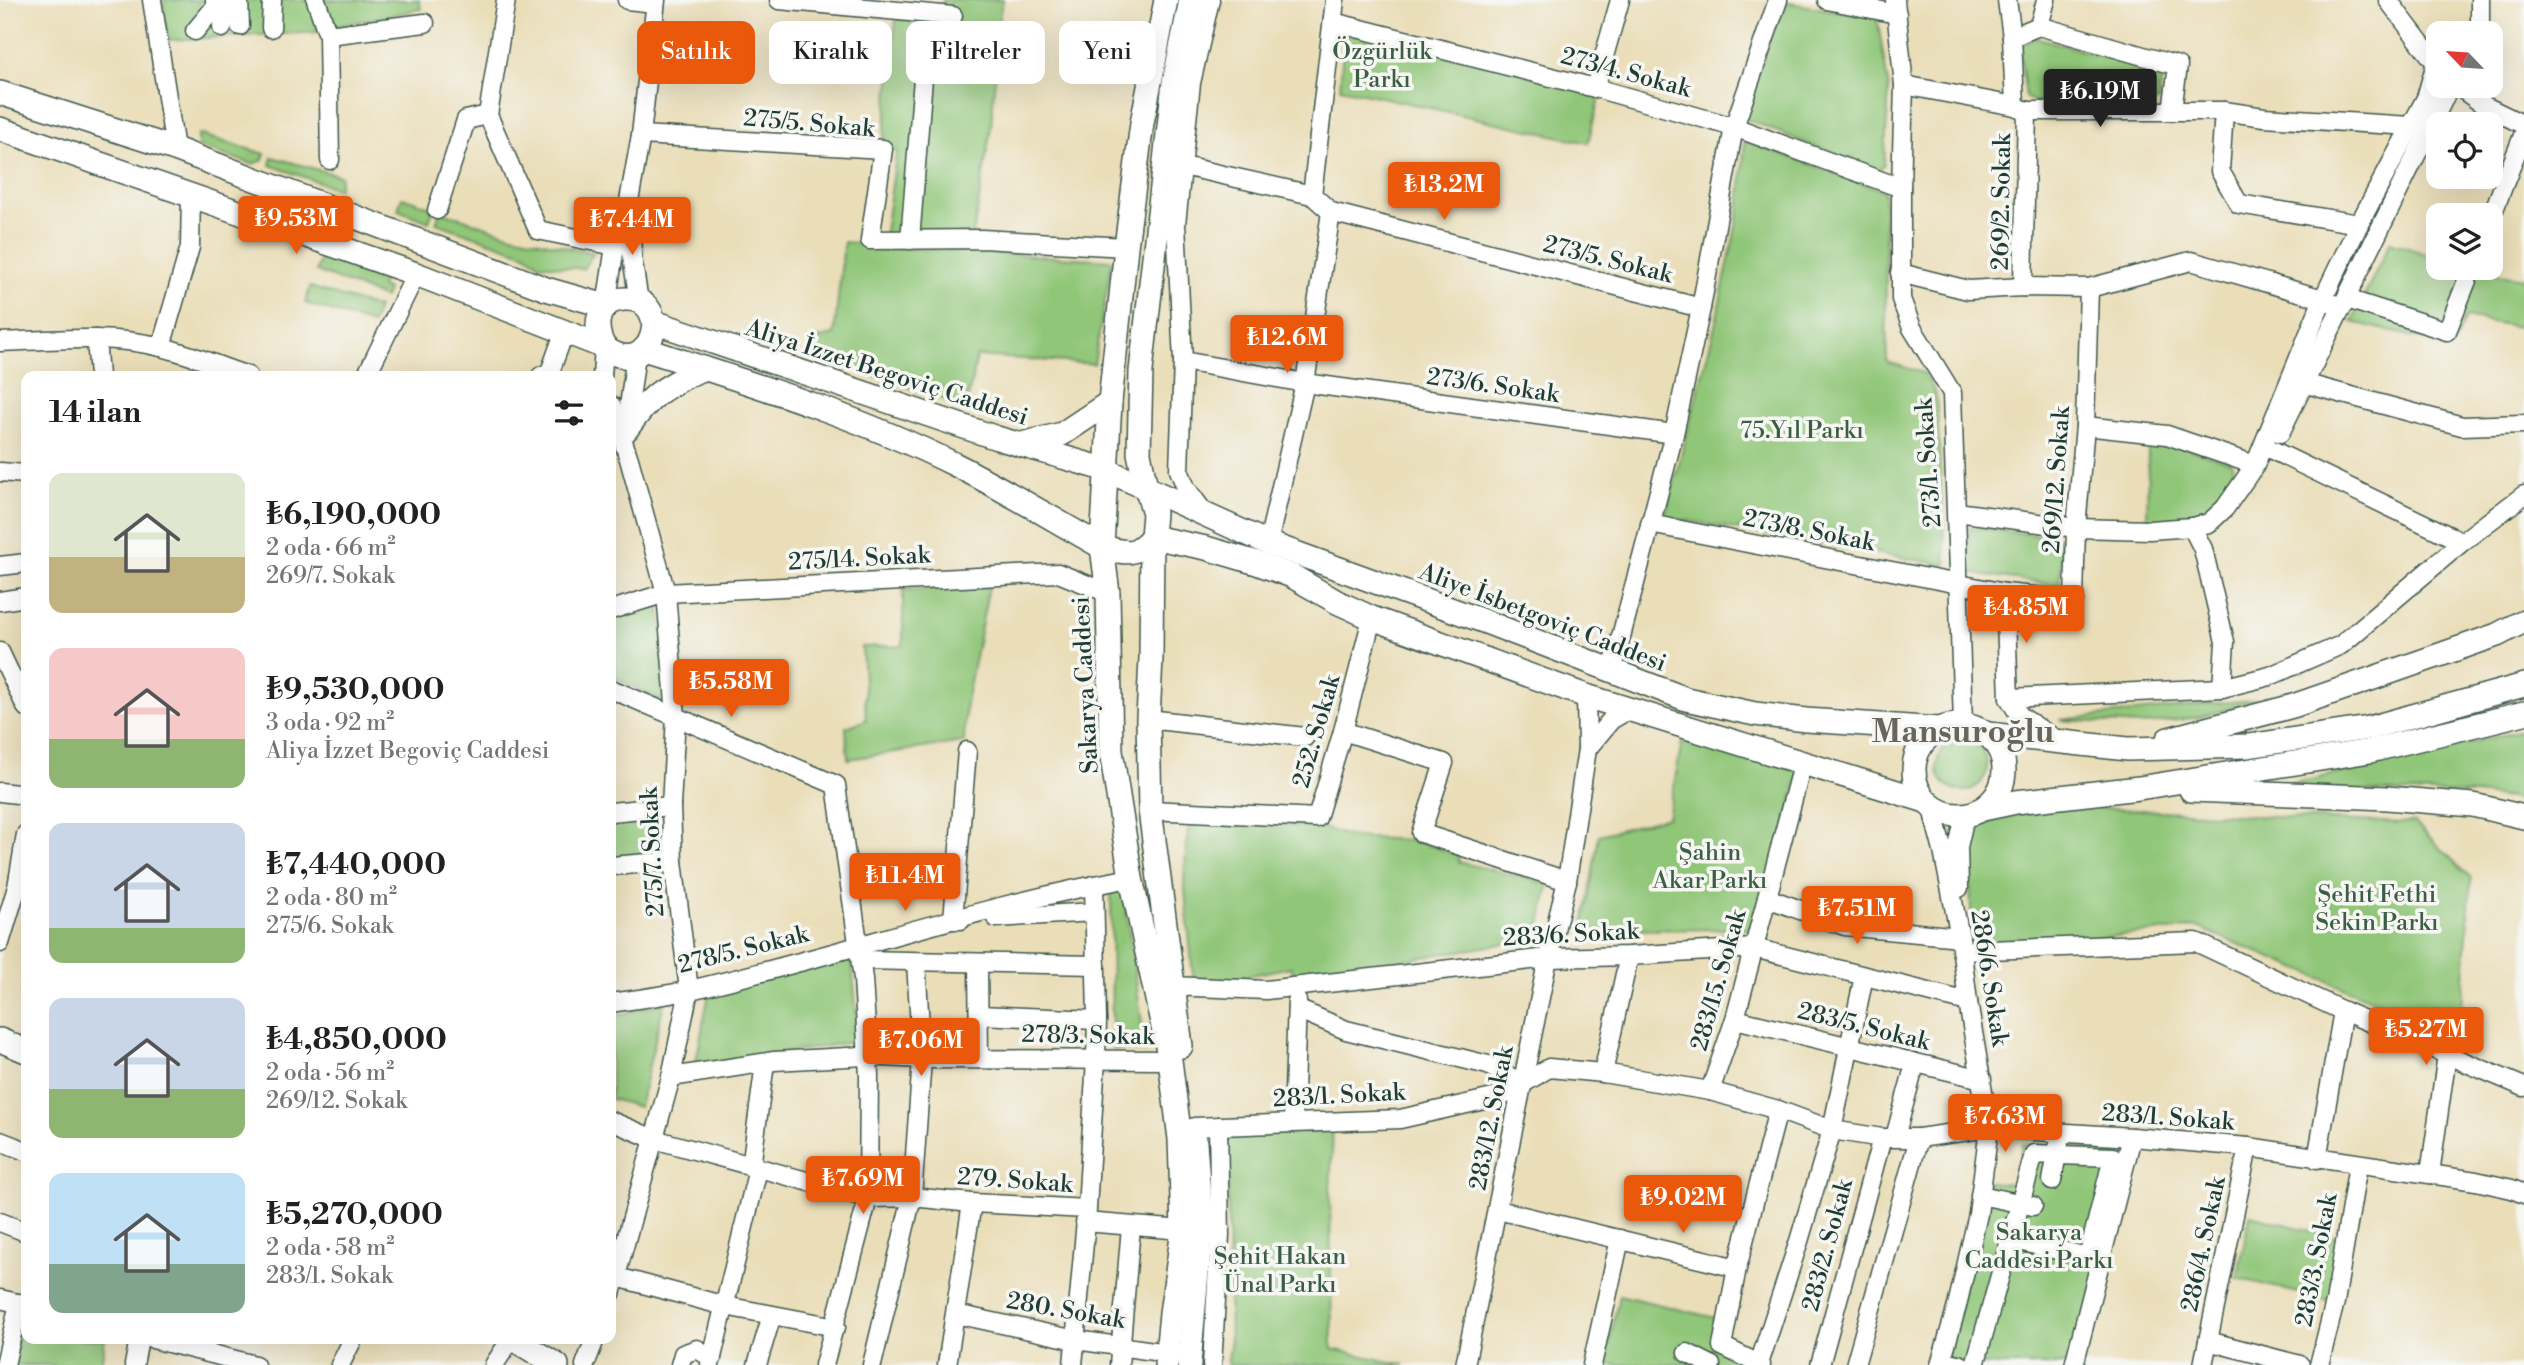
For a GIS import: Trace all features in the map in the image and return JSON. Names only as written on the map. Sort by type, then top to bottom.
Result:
[{"type":"main road","name":"Sakarya Caddesi","points":[[1167,0],[1142,123],[1126,247],[1104,469],[1102,547],[1108,593],[1111,751],[1131,878],[1170,1060],[1180,1139],[1183,1230],[1167,1359]]},
{"type":"main road","points":[[1189,1365],[1201,1224],[1194,1127],[1172,986],[1150,810],[1148,719],[1152,658],[1154,513],[1139,453],[1141,371],[1183,82],[1191,0]]},
{"type":"main road","points":[[0,93],[175,149],[546,289],[606,306]]},
{"type":"main road","points":[[0,130],[416,274],[604,347],[619,356],[640,352],[703,368],[811,404],[958,466],[1102,547],[1126,552],[1140,550],[1152,537]]},
{"type":"main road","points":[[604,347],[597,333],[598,318],[606,306],[622,299],[639,302],[651,314],[654,322],[653,337],[640,352]]},
{"type":"main road","name":"Aliya İzzet Begoviç Caddesi","points":[[654,322],[1104,469],[1146,487]]},
{"type":"main road","points":[[625,436],[645,404],[664,387],[703,368]]},
{"type":"main road","points":[[1021,444],[1062,434],[1110,402]]},
{"type":"main road","name":"Aliye İsbetgoviç Caddesi","points":[[1146,487],[1268,543],[1486,622],[1686,699],[1755,714],[1939,729]]},
{"type":"main road","points":[[1152,537],[1206,548],[1293,576],[1337,602],[1372,618],[1586,696],[1803,761],[1928,803]]},
{"type":"main road","points":[[2128,750],[2293,706],[2497,635],[2524,621]]},
{"type":"main road","points":[[1987,734],[2128,750],[2248,746],[2369,727],[2524,685]]},
{"type":"main road","points":[[1974,812],[2000,790],[2005,766],[2002,754],[1987,734],[1975,727],[1963,724],[1939,729],[1928,737],[1915,759],[1916,784],[1921,797],[1941,812],[1974,812],[2016,802],[2139,788],[2370,751],[2524,713]]},
{"type":"main road","points":[[2139,788],[2387,798],[2473,805],[2524,817]]},
{"type":"main road","points":[[0,1040],[21,1049]]},
{"type":"main road","points":[[521,1344],[557,1365]]},
{"type":"street","points":[[152,0],[175,149]]},
{"type":"street","points":[[271,28],[272,0]]},
{"type":"street","points":[[316,0],[328,35],[330,160]]},
{"type":"street","points":[[506,0],[488,115],[538,230],[615,246]]},
{"type":"street","points":[[606,306],[615,246],[629,201],[641,135],[655,1],[627,0]]},
{"type":"street","points":[[779,0],[812,1],[952,23],[926,41],[911,240]]},
{"type":"street","points":[[1206,515],[1186,488],[1179,470],[1183,361],[1176,224],[1183,166],[1183,82],[1210,0]]},
{"type":"street","points":[[1312,195],[1335,0]]},
{"type":"street","points":[[1595,88],[1620,0]]},
{"type":"street","points":[[1612,671],[1674,433],[1701,308],[1734,127],[1778,0]]},
{"type":"street","points":[[1827,0],[1896,7]]},
{"type":"street","name":"269/2. Sokak","points":[[2007,0],[2021,108],[2023,287]]},
{"type":"street","points":[[2039,26],[2046,0]]},
{"type":"street","points":[[2388,0],[2426,50]]},
{"type":"street","points":[[2480,0],[2480,21]]},
{"type":"street","points":[[195,31],[225,3],[231,27]]},
{"type":"street","name":"273/1. Sokak","points":[[1896,7],[1904,85],[1901,299],[1912,328],[1952,393],[1963,724]]},
{"type":"street","name":"273/4. Sokak","points":[[1333,22],[1595,88],[1734,127],[1901,188]]},
{"type":"street","points":[[328,35],[425,23]]},
{"type":"street","points":[[2012,37],[2039,26],[2178,65],[2172,110]]},
{"type":"street","points":[[1904,85],[2021,108],[2224,111],[2264,117],[2411,126]]},
{"type":"street","points":[[1957,512],[2076,528],[2150,530],[2209,523],[2225,509],[2255,465],[2323,299],[2359,224],[2426,98]]},
{"type":"street","points":[[2255,465],[2272,450],[2444,98]]},
{"type":"street","points":[[2485,98],[2524,125]]},
{"type":"street","points":[[2224,111],[2220,171],[2239,205],[2359,224]]},
{"type":"street","points":[[437,211],[466,120],[488,115]]},
{"type":"street","points":[[2497,203],[2524,133]]},
{"type":"street","name":"275/5. Sokak","points":[[641,135],[883,149],[870,240],[982,239],[1126,247]]},
{"type":"street","name":"273/5. Sokak","points":[[1183,166],[1312,195],[1331,212],[1701,308]]},
{"type":"street","points":[[161,347],[190,247],[191,196]]},
{"type":"street","points":[[629,201],[632,256],[639,302]]},
{"type":"street","points":[[1268,543],[1305,383],[1331,212]]},
{"type":"street","points":[[1900,273],[1968,290],[2089,288],[2190,261],[2447,331],[2467,280]]},
{"type":"street","points":[[368,371],[416,274]]},
{"type":"street","name":"269/12. Sokak","points":[[1959,584],[2005,593],[2074,600],[2076,528],[2085,426],[2089,288]]},
{"type":"street","points":[[550,371],[564,333]]},
{"type":"street","points":[[96,339],[99,371]]},
{"type":"street","points":[[0,342],[96,339],[161,347],[233,371]]},
{"type":"street","points":[[602,371],[604,347]]},
{"type":"street","points":[[625,436],[640,352]]},
{"type":"street","name":"273/6. Sokak","points":[[1183,361],[1305,383],[1674,433]]},
{"type":"street","points":[[2303,383],[2462,426],[2524,424]]},
{"type":"street","name":"275/7. Sokak","points":[[616,416],[625,436],[666,593],[676,716],[671,806],[673,861],[689,990],[671,1077],[616,1278]]},
{"type":"street","points":[[2085,426],[2167,435],[2255,465]]},
{"type":"street","points":[[2272,450],[2462,542]]},
{"type":"street","points":[[0,471],[21,473]]},
{"type":"street","points":[[2009,698],[2222,688],[2270,676],[2341,645],[2462,542],[2524,495]]},
{"type":"street","name":"273/8. Sokak","points":[[1650,524],[1959,584]]},
{"type":"street","points":[[2192,527],[2203,548],[2225,642],[2222,688]]},
{"type":"street","points":[[0,566],[21,564]]},
{"type":"street","name":"275/14. Sokak","points":[[616,608],[666,593],[1058,573],[1108,593]]},
{"type":"street","points":[[2005,593],[2009,698],[2020,716],[2060,742]]},
{"type":"street","points":[[0,601],[21,598]]},
{"type":"street","name":"252. Sokak","points":[[1150,810],[1317,818],[1343,732],[1372,618]]},
{"type":"street","points":[[0,652],[21,696]]},
{"type":"street","points":[[616,691],[836,785],[861,952],[869,1074],[868,1198],[824,1365]]},
{"type":"street","name":"283/12. Sokak","points":[[1465,1365],[1548,958],[1567,880],[1587,749],[1586,696]]},
{"type":"street","points":[[1587,749],[1611,720],[1630,709]]},
{"type":"street","points":[[1148,719],[1305,737]]},
{"type":"street","points":[[1343,732],[1444,763],[1421,833],[1567,880]]},
{"type":"street","points":[[967,751],[953,920],[1094,912]]},
{"type":"street","name":"283/15. Sokak","points":[[1710,1091],[1735,1019],[1803,761]]},
{"type":"street","points":[[0,792],[21,794]]},
{"type":"street","name":"286/6. Sokak","points":[[1928,803],[1943,851],[1961,944],[1989,1128],[1980,1195],[1957,1306],[1941,1362]]},
{"type":"street","points":[[616,812],[671,806]]},
{"type":"street","points":[[1961,944],[1958,847],[1974,812]]},
{"type":"street","points":[[0,943],[21,856]]},
{"type":"street","points":[[616,866],[673,861]]},
{"type":"street","name":"278/5. Sokak","points":[[616,1002],[689,990],[861,952],[953,920],[1131,878]]},
{"type":"street","points":[[1073,1365],[1096,1059],[1094,885]]},
{"type":"street","points":[[1767,898],[1845,926],[1961,944],[2196,942],[2343,1012],[2524,1087]]},
{"type":"street","name":"283/6. Sokak","points":[[1172,986],[1266,990],[1548,958],[1754,948],[1968,1002]]},
{"type":"street","name":"278/5. Sokak","points":[[861,952],[916,962],[1097,965]]},
{"type":"street","points":[[1603,1073],[1629,956]]},
{"type":"street","points":[[872,1365],[912,1197],[922,1059],[916,962]]},
{"type":"street","points":[[978,964],[979,1059]]},
{"type":"street","points":[[1778,1110],[1737,1268],[1722,1346],[1760,1364],[1832,1130],[1864,976]]},
{"type":"street","points":[[1293,1123],[1298,986]]},
{"type":"street","name":"283/1. Sokak","points":[[1297,1009],[1346,1030],[1488,1065],[1523,1084]]},
{"type":"street","points":[[2317,1159],[2343,1012]]},
{"type":"street","points":[[979,1015],[1097,1020]]},
{"type":"street","name":"283/5. Sokak","points":[[1735,1019],[1982,1079]]},
{"type":"street","points":[[2430,1174],[2446,1054]]},
{"type":"street","name":"278/3. Sokak","points":[[671,1077],[765,1063],[866,1056],[922,1059],[1170,1060]]},
{"type":"street","points":[[680,1365],[683,1354],[697,1349],[711,1361],[755,1168],[765,1063]]},
{"type":"street","name":"283/2. Sokak","points":[[1821,1365],[1888,1138],[1915,1064]]},
{"type":"street","name":"283/1. Sokak","points":[[1194,1127],[1400,1119],[1502,1097],[1549,1068],[1603,1073],[1710,1091],[1778,1110],[1832,1130],[1888,1138],[1919,1138],[1989,1128],[2248,1147],[2476,1181],[2524,1194]]},
{"type":"street","name":"279. Sokak","points":[[616,1123],[654,1139],[868,1198],[912,1197],[972,1203],[1086,1215],[1131,1227],[1183,1230]]},
{"type":"street","points":[[1212,1365],[1220,1235],[1218,1126]]},
{"type":"street","points":[[2052,1181],[2060,1134]]},
{"type":"street","points":[[2074,1365],[2101,1202],[2132,1137]]},
{"type":"street","points":[[1855,1365],[1919,1138]]},
{"type":"street","points":[[0,1141],[21,1149]]},
{"type":"street","name":"286/4. Sokak","points":[[2248,1147],[2208,1341],[2300,1365]]},
{"type":"street","points":[[1975,1365],[2010,1239],[2026,1204],[2034,1154],[2113,1157],[2088,1257],[2010,1239]]},
{"type":"street","name":"283/3. Sokak","points":[[2319,1365],[2335,1301],[2358,1165]]},
{"type":"street","points":[[1980,1195],[2026,1204]]},
{"type":"street","points":[[947,1365],[972,1203]]},
{"type":"street","points":[[1498,1210],[1737,1268]]},
{"type":"street","points":[[0,1222],[21,1230]]},
{"type":"street","points":[[1119,1365],[1131,1227]]},
{"type":"street","points":[[1592,1365],[1620,1240]]},
{"type":"street","points":[[616,1285],[836,1326]]},
{"type":"street","points":[[0,1300],[21,1304]]},
{"type":"street","points":[[5,1365],[21,1311]]},
{"type":"street","name":"280. Sokak","points":[[956,1314],[1076,1340],[1122,1346],[1167,1359]]},
{"type":"street","points":[[757,1365],[772,1315]]},
{"type":"street","points":[[2203,1365],[2208,1341]]},
{"type":"street","points":[[134,1365],[138,1344]]},
{"type":"street","points":[[169,1344],[223,1361],[255,1365]]},
{"type":"street","points":[[340,1365],[344,1344]]},
{"type":"street","points":[[494,1365],[509,1344]]},
{"type":"street","points":[[585,1365],[593,1344]]},
{"type":"street","points":[[1687,1353],[1711,1365]]},
{"type":"street","points":[[1941,1362],[1961,1365]]},
{"type":"green space","points":[[163,0],[309,0],[319,32],[168,40]]},
{"type":"green space","points":[[322,0],[419,0],[421,9],[331,27]]},
{"type":"green space","points":[[943,0],[1003,0],[999,21],[942,21]]},
{"type":"green space","points":[[1782,2],[1877,17],[1889,90],[1884,165],[1877,171],[1743,118]]},
{"type":"green space","points":[[896,19],[927,21],[906,21],[906,84],[994,84],[991,128],[973,235],[884,238],[897,150],[883,149],[890,84],[892,84]]},
{"type":"green space","name":"Özgürlük Parkı","points":[[1345,21],[1601,91],[1588,143],[1340,88]]},
{"type":"green space","points":[[2035,37],[2163,73],[2158,102],[2036,103],[2026,97],[2019,47]]},
{"type":"green space","points":[[198,134],[265,154],[262,161],[252,164],[198,147]]},
{"type":"green space","name":"75.Yıl Parkı","points":[[1745,141],[1884,191],[1887,362],[1924,373],[1936,394],[1946,565],[1665,517],[1715,326],[1739,212]]},
{"type":"green space","points":[[272,157],[341,176],[338,189],[270,165]]},
{"type":"green space","points":[[402,197],[434,208],[429,222],[398,210]]},
{"type":"green space","points":[[440,211],[508,234],[594,253],[583,269],[540,264],[526,254],[436,223]]},
{"type":"green space","points":[[844,242],[900,248],[1112,260],[1094,364],[977,356],[966,407],[816,356],[819,338],[834,335]]},
{"type":"green space","points":[[2390,242],[2426,254],[2426,280],[2503,280],[2503,274],[2524,278],[2524,328],[2465,317],[2453,346],[2352,322]]},
{"type":"green space","points":[[322,255],[384,280],[381,287],[388,290],[385,298],[316,271]]},
{"type":"green space","points":[[310,287],[378,308],[372,324],[305,303]]},
{"type":"green space","points":[[2148,443],[2173,444],[2231,462],[2234,470],[2209,517],[2147,522]]},
{"type":"green space","points":[[1968,527],[2063,538],[2059,585],[1971,573]]},
{"type":"green space","points":[[989,586],[966,702],[964,742],[848,759],[846,727],[866,720],[862,647],[903,646],[903,590]]},
{"type":"green space","points":[[658,593],[671,705],[616,678],[616,606]]},
{"type":"green space","points":[[2260,699],[2201,717],[2138,725],[2059,720]]},
{"type":"green space","points":[[2524,730],[2524,802],[2475,794],[2250,788],[2310,780]]},
{"type":"green space","name":"Şahin Akar Parkı","points":[[1682,742],[1800,770],[1759,929],[1583,930],[1599,835],[1668,817]]},
{"type":"green space","points":[[1952,742],[1972,742],[1986,756],[1986,776],[1972,790],[1952,790],[1938,776],[1938,756]]},
{"type":"green space","name":"Şehit Fethi Sekin Parkı","points":[[2038,806],[2415,823],[2471,878],[2460,1036],[2197,927],[1972,952],[1969,837],[1990,818]]},
{"type":"green space","points":[[650,819],[652,855],[616,860],[616,822]]},
{"type":"green space","points":[[1189,819],[1320,827],[1351,837],[1410,840],[1458,854],[1459,862],[1549,884],[1538,938],[1294,976],[1291,967],[1194,987],[1184,879]]},
{"type":"green space","points":[[1111,882],[1122,882],[1146,1052],[1112,1049]]},
{"type":"green space","points":[[851,950],[859,1041],[695,1067],[709,993]]},
{"type":"green space","points":[[664,1003],[639,1107],[616,1100],[616,1016]]},
{"type":"green space","name":"Şehit Hakan Ünal Parkı","points":[[1333,1130],[1330,1193],[1332,1349],[1405,1365],[1227,1365],[1230,1346],[1227,1135]]},
{"type":"green space","name":"Sakarya Caddesi Parkı","points":[[2022,1144],[2129,1149],[2074,1365],[1945,1365],[1987,1182],[2016,1184]]},
{"type":"green space","points":[[2250,1215],[2342,1239],[2335,1302],[2237,1278]]},
{"type":"green space","points":[[1619,1295],[1724,1320],[1722,1346],[1761,1365],[1605,1365]]},
{"type":"green space","points":[[21,1318],[21,1344],[104,1344],[101,1365],[13,1365]]},
{"type":"district","name":"Mansuroğlu","points":[[1963,731]]}]
